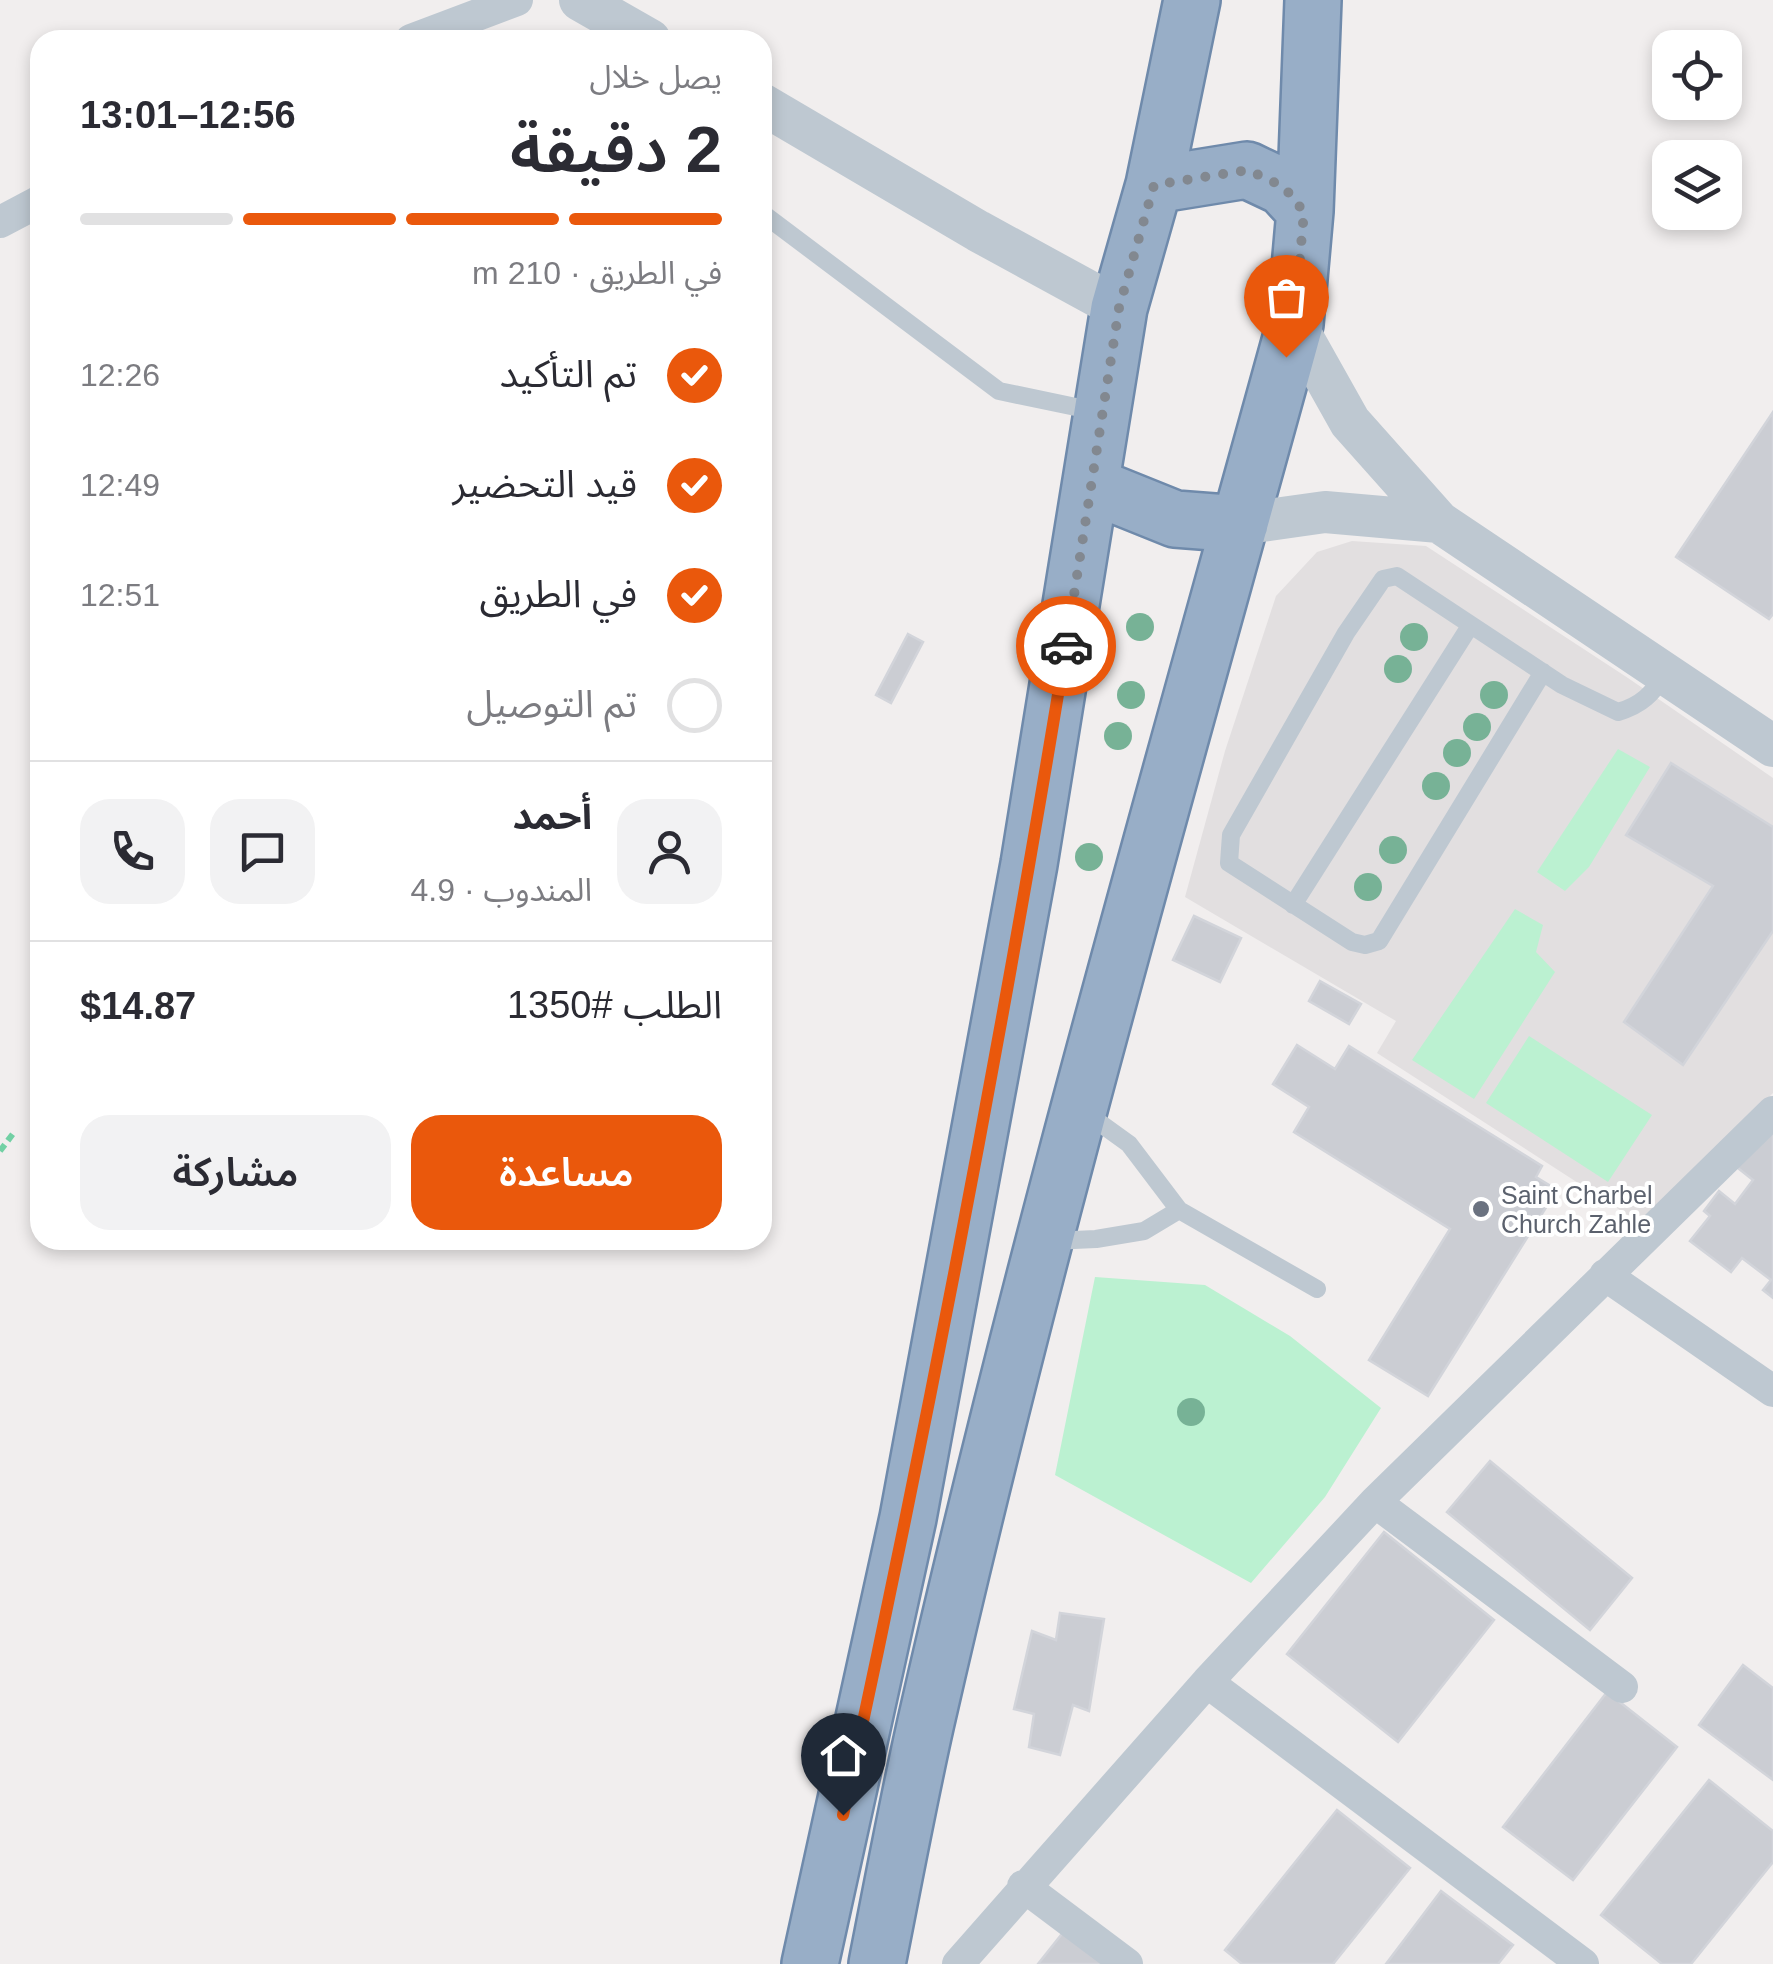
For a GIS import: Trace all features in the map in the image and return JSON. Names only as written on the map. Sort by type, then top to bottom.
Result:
[{"type":"highway","points":[[810,1964],[908,1518],[1030,864],[1119,308],[1154,185],[1192,0]]},
{"type":"highway","points":[[877,1964],[933,1691],[1078,1108],[1294,324],[1304,212],[1313,0]]},
{"type":"highway","points":[[1154,185],[1248,170],[1284,187],[1304,212]]},
{"type":"highway","points":[[1093,486],[1146,510],[1175,518],[1240,524]]},
{"type":"street","points":[[437,30],[517,0]]},
{"type":"street","points":[[582,0],[633,30]]},
{"type":"street","points":[[772,110],[1119,308]]},
{"type":"street","points":[[0,222],[30,206]]},
{"type":"street","points":[[1294,324],[1350,422],[1439,522],[1773,746]]},
{"type":"street","points":[[1240,524],[1325,512],[1439,522]]},
{"type":"street","points":[[958,1964],[1207,1682],[1375,1502],[1773,1112]]},
{"type":"street","points":[[1605,1275],[1773,1391]]},
{"type":"street","points":[[1375,1502],[1622,1687]]},
{"type":"street","points":[[1207,1682],[1584,1964]]},
{"type":"street","points":[[1024,1886],[1127,1964]]},
{"type":"lane","points":[[772,221],[998,391],[1104,414]]},
{"type":"lane","points":[[1543,672],[1379,941],[1365,945],[1352,942],[1229,863],[1231,835],[1346,633],[1383,579],[1397,576],[1543,672],[1618,712],[1651,696],[1666,673]]},
{"type":"lane","points":[[1293,905],[1470,626]]},
{"type":"lane","points":[[1078,1108],[1129,1144],[1179,1210],[1317,1289]]},
{"type":"lane","points":[[1045,1241],[1096,1240],[1144,1231],[1179,1210]]},
{"type":"path","points":[[0,1151],[14,1131]]},
{"type":"shaded area","points":[[1352,541],[1426,546],[1773,778],[1773,1093],[1640,1223],[1377,1053],[1396,1021],[1185,897],[1225,751],[1276,596],[1317,552]]},
{"type":"green space","points":[[1618,749],[1650,767],[1589,867],[1565,891],[1537,872]]},
{"type":"green space","points":[[1515,909],[1543,925],[1536,952],[1555,972],[1474,1099],[1412,1060]]},
{"type":"green space","points":[[1529,1036],[1652,1115],[1608,1182],[1486,1103]]},
{"type":"green space","points":[[1095,1277],[1205,1285],[1290,1336],[1381,1408],[1325,1497],[1251,1583],[1055,1475]]},
{"type":"building","points":[[1773,412],[1773,614],[1769,619],[1676,557]]},
{"type":"building","points":[[908,634],[923,642],[891,703],[876,695]]},
{"type":"building","points":[[1671,763],[1773,827],[1773,931],[1683,1065],[1624,1022],[1713,886],[1626,835]]},
{"type":"building","points":[[1194,916],[1241,938],[1220,982],[1173,960]]},
{"type":"building","points":[[1320,981],[1361,1004],[1349,1024],[1309,1001]]},
{"type":"building","name":"Saint Charbel Church Zahle","points":[[1297,1045],[1335,1069],[1349,1046],[1542,1166],[1536,1177],[1557,1190],[1428,1396],[1369,1360],[1450,1229],[1294,1132],[1309,1107],[1273,1084]]},
{"type":"building","points":[[1773,1127],[1773,1298],[1763,1290],[1771,1280],[1742,1258],[1731,1272],[1690,1241],[1710,1216],[1704,1211],[1719,1191],[1735,1204],[1753,1180],[1734,1165]]},
{"type":"building","points":[[1490,1461],[1632,1578],[1590,1630],[1447,1512]]},
{"type":"building","points":[[1384,1532],[1494,1620],[1398,1742],[1287,1654]]},
{"type":"building","points":[[1060,1613],[1104,1619],[1089,1711],[1073,1705],[1060,1755],[1029,1747],[1034,1714],[1014,1709],[1032,1631],[1056,1640]]},
{"type":"building","points":[[1743,1665],[1773,1688],[1773,1780],[1699,1725]]},
{"type":"building","points":[[1607,1692],[1677,1747],[1573,1880],[1503,1827]]},
{"type":"building","points":[[1709,1780],[1773,1831],[1773,1862],[1691,1964],[1662,1964],[1601,1915]]},
{"type":"building","points":[[1337,1810],[1410,1868],[1333,1964],[1242,1964],[1225,1950]]},
{"type":"building","points":[[1441,1891],[1513,1945],[1498,1964],[1386,1964]]},
{"type":"building","points":[[1065,1930],[1108,1964],[1038,1964]]},
{"type":"way so far","points":[[1066,646],[1119,308],[1154,185],[1248,170],[1284,187],[1304,212],[1294,324],[1286,357]]},
{"type":"place","name":"Saint Charbel Church Zahle","points":[[1481,1209]]},
{"type":"route","points":[[843,1815],[908,1518],[1030,864],[1066,646]]}]
